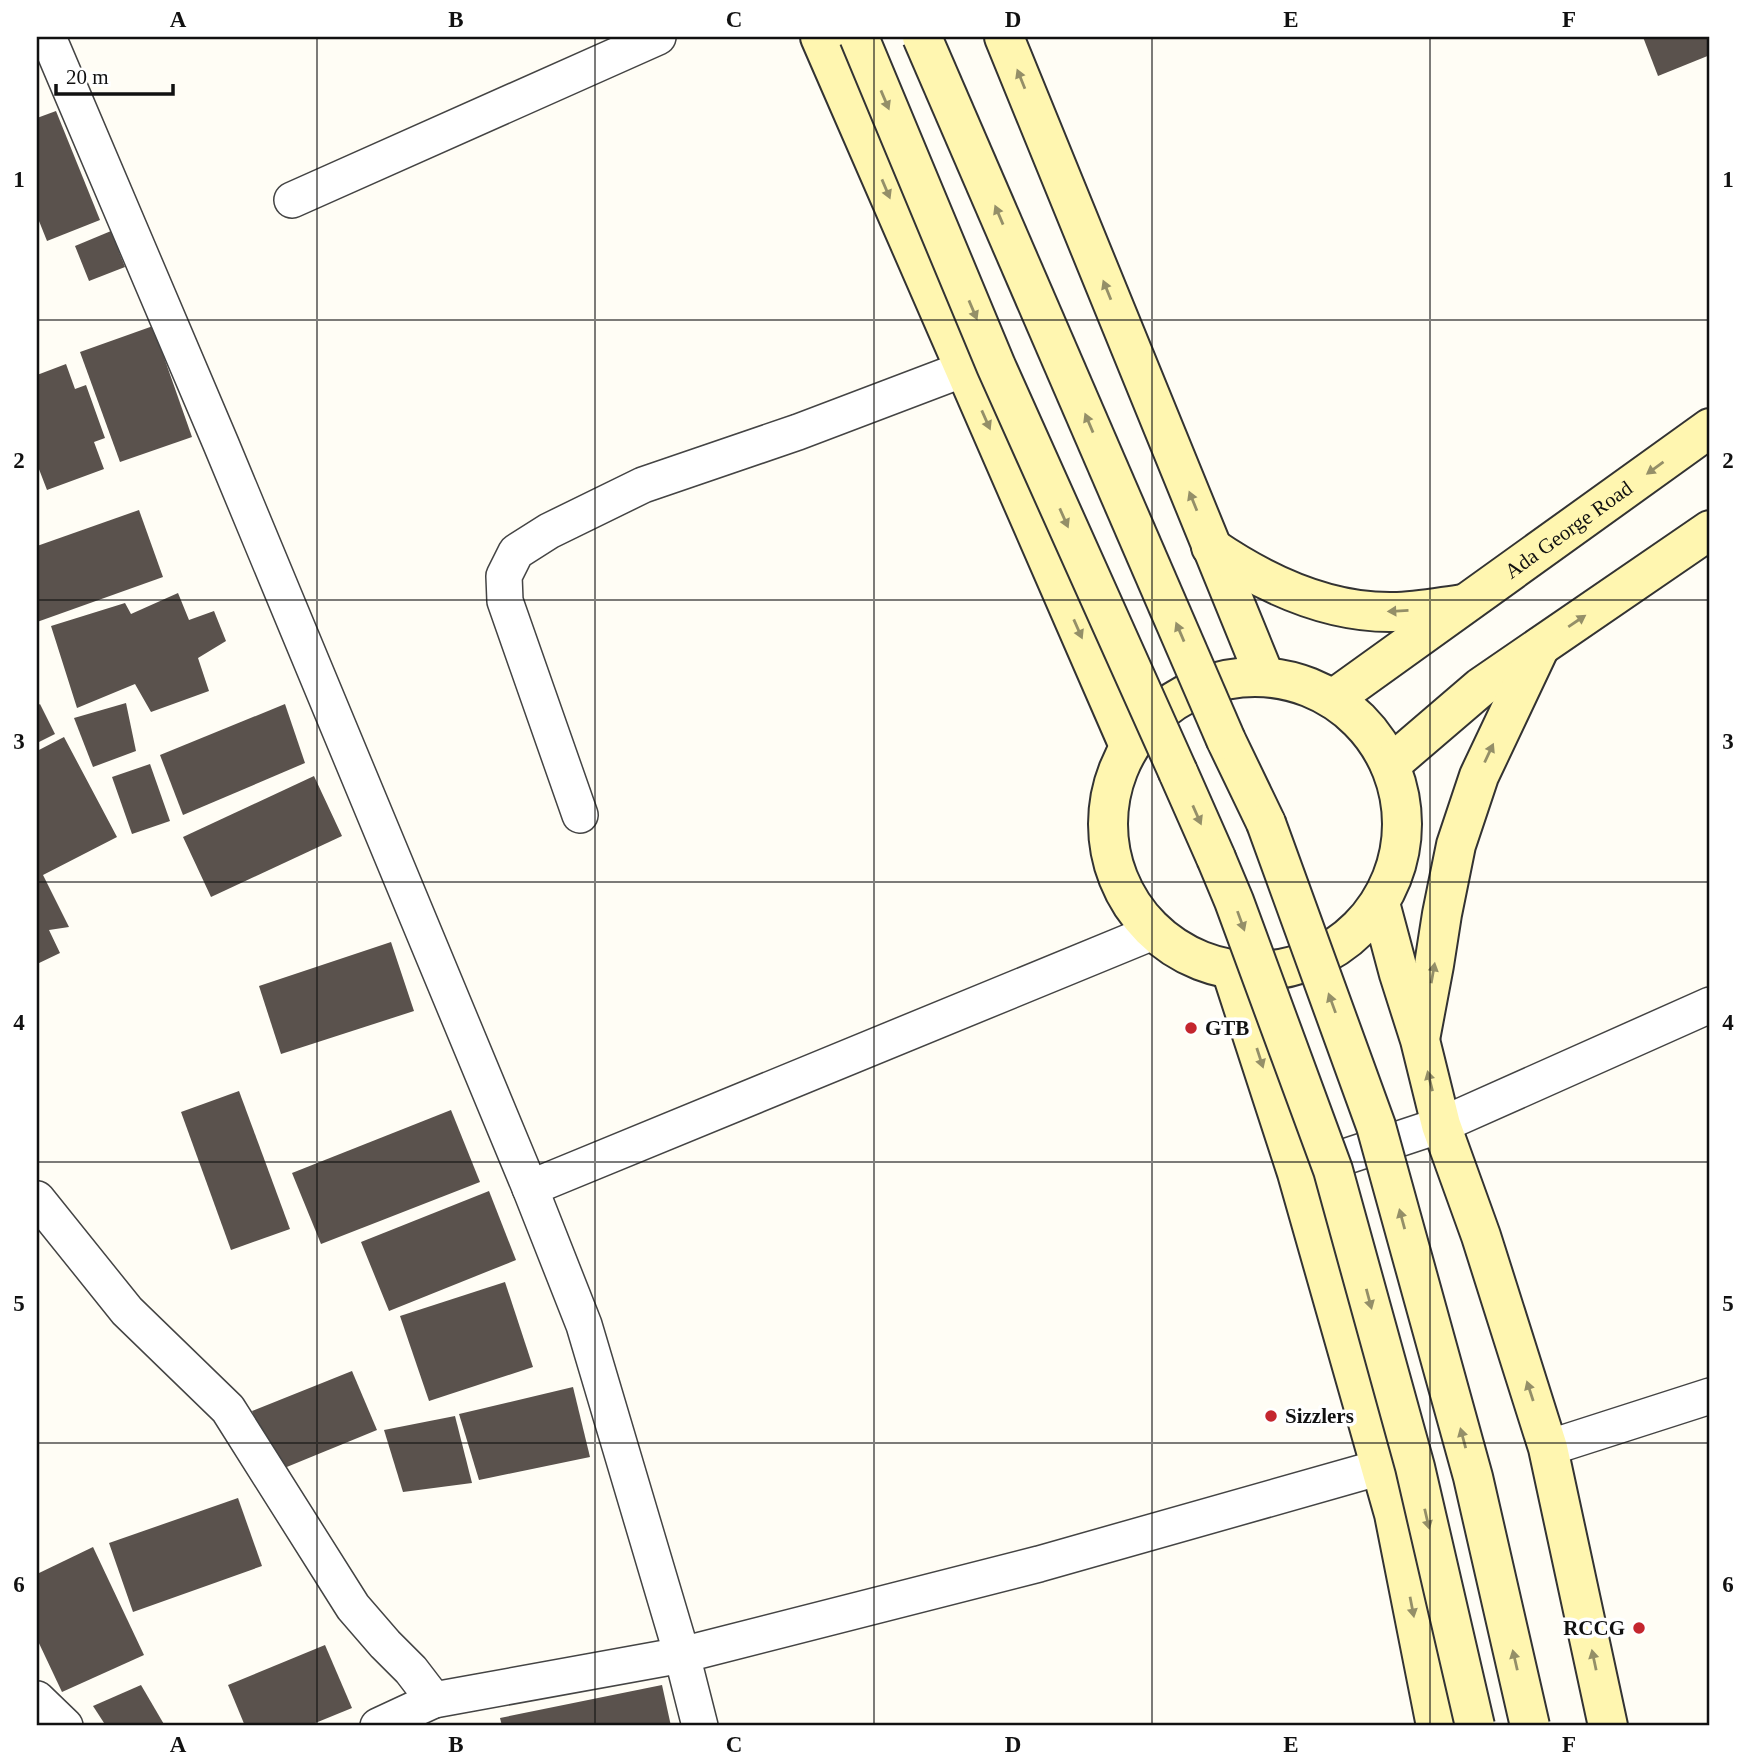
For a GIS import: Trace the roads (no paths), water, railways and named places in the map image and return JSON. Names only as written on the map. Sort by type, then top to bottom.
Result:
[{"type":"main road","points":[[820,37],[1129,746]]},
{"type":"main road","points":[[859,37],[996,366],[1234,901],[1333,1170],[1415,1467],[1475,1726]]},
{"type":"main road","points":[[922,37],[1226,740],[1266,823],[1325,982],[1376,1126],[1473,1476],[1530,1726]]},
{"type":"main road","points":[[1004,37],[1265,677]]},
{"type":"main road","name":"Ada George Road","points":[[1333,699],[1710,428]]},
{"type":"main road","points":[[1390,765],[1481,687],[1710,530]]},
{"type":"main road","points":[[1211,547],[1236,564],[1285,590],[1312,600],[1354,609],[1395,612],[1465,604]]},
{"type":"main road","points":[[1420,1040],[1441,914],[1456,845],[1479,776],[1540,647]]},
{"type":"main road","points":[[1265,677],[1307,687],[1333,699],[1356,718],[1375,739],[1390,765],[1400,792],[1403,821],[1401,850],[1394,877],[1363,926],[1341,945],[1315,960],[1288,969],[1259,972],[1231,970],[1203,962],[1176,949],[1153,932],[1134,910],[1120,884],[1111,857],[1107,828],[1109,799],[1116,771],[1129,746],[1147,723],[1168,704],[1194,689],[1221,680],[1265,677]]},
{"type":"main road","points":[[1380,903],[1420,1040],[1441,1125],[1481,1236],[1548,1448],[1608,1726]]},
{"type":"main road","points":[[1231,970],[1297,1173],[1394,1514],[1436,1726]]},
{"type":"street","points":[[48,37],[221,444],[530,1188],[584,1325],[682,1655],[700,1726]]},
{"type":"street","points":[[292,200],[658,37]]},
{"type":"street","points":[[580,815],[505,601],[504,576],[516,552],[549,531],[643,485],[798,432],[964,369]]},
{"type":"street","points":[[530,1188],[1153,932]]},
{"type":"street","points":[[1297,1173],[1441,1125],[1710,1005]]},
{"type":"street","points":[[37,1199],[127,1311],[228,1409],[353,1606],[411,1670],[434,1700]]},
{"type":"street","points":[[1548,1448],[1710,1396]]},
{"type":"street","points":[[378,1726],[434,1700],[682,1655],[1039,1564],[1381,1467]]},
{"type":"street","points":[[37,1699],[65,1726]]},
{"type":"place","name":"GTB","points":[[1191,1028]]},
{"type":"place","name":"Sizzlers","points":[[1271,1416]]},
{"type":"place","name":"RCCG","points":[[1639,1628]]}]
